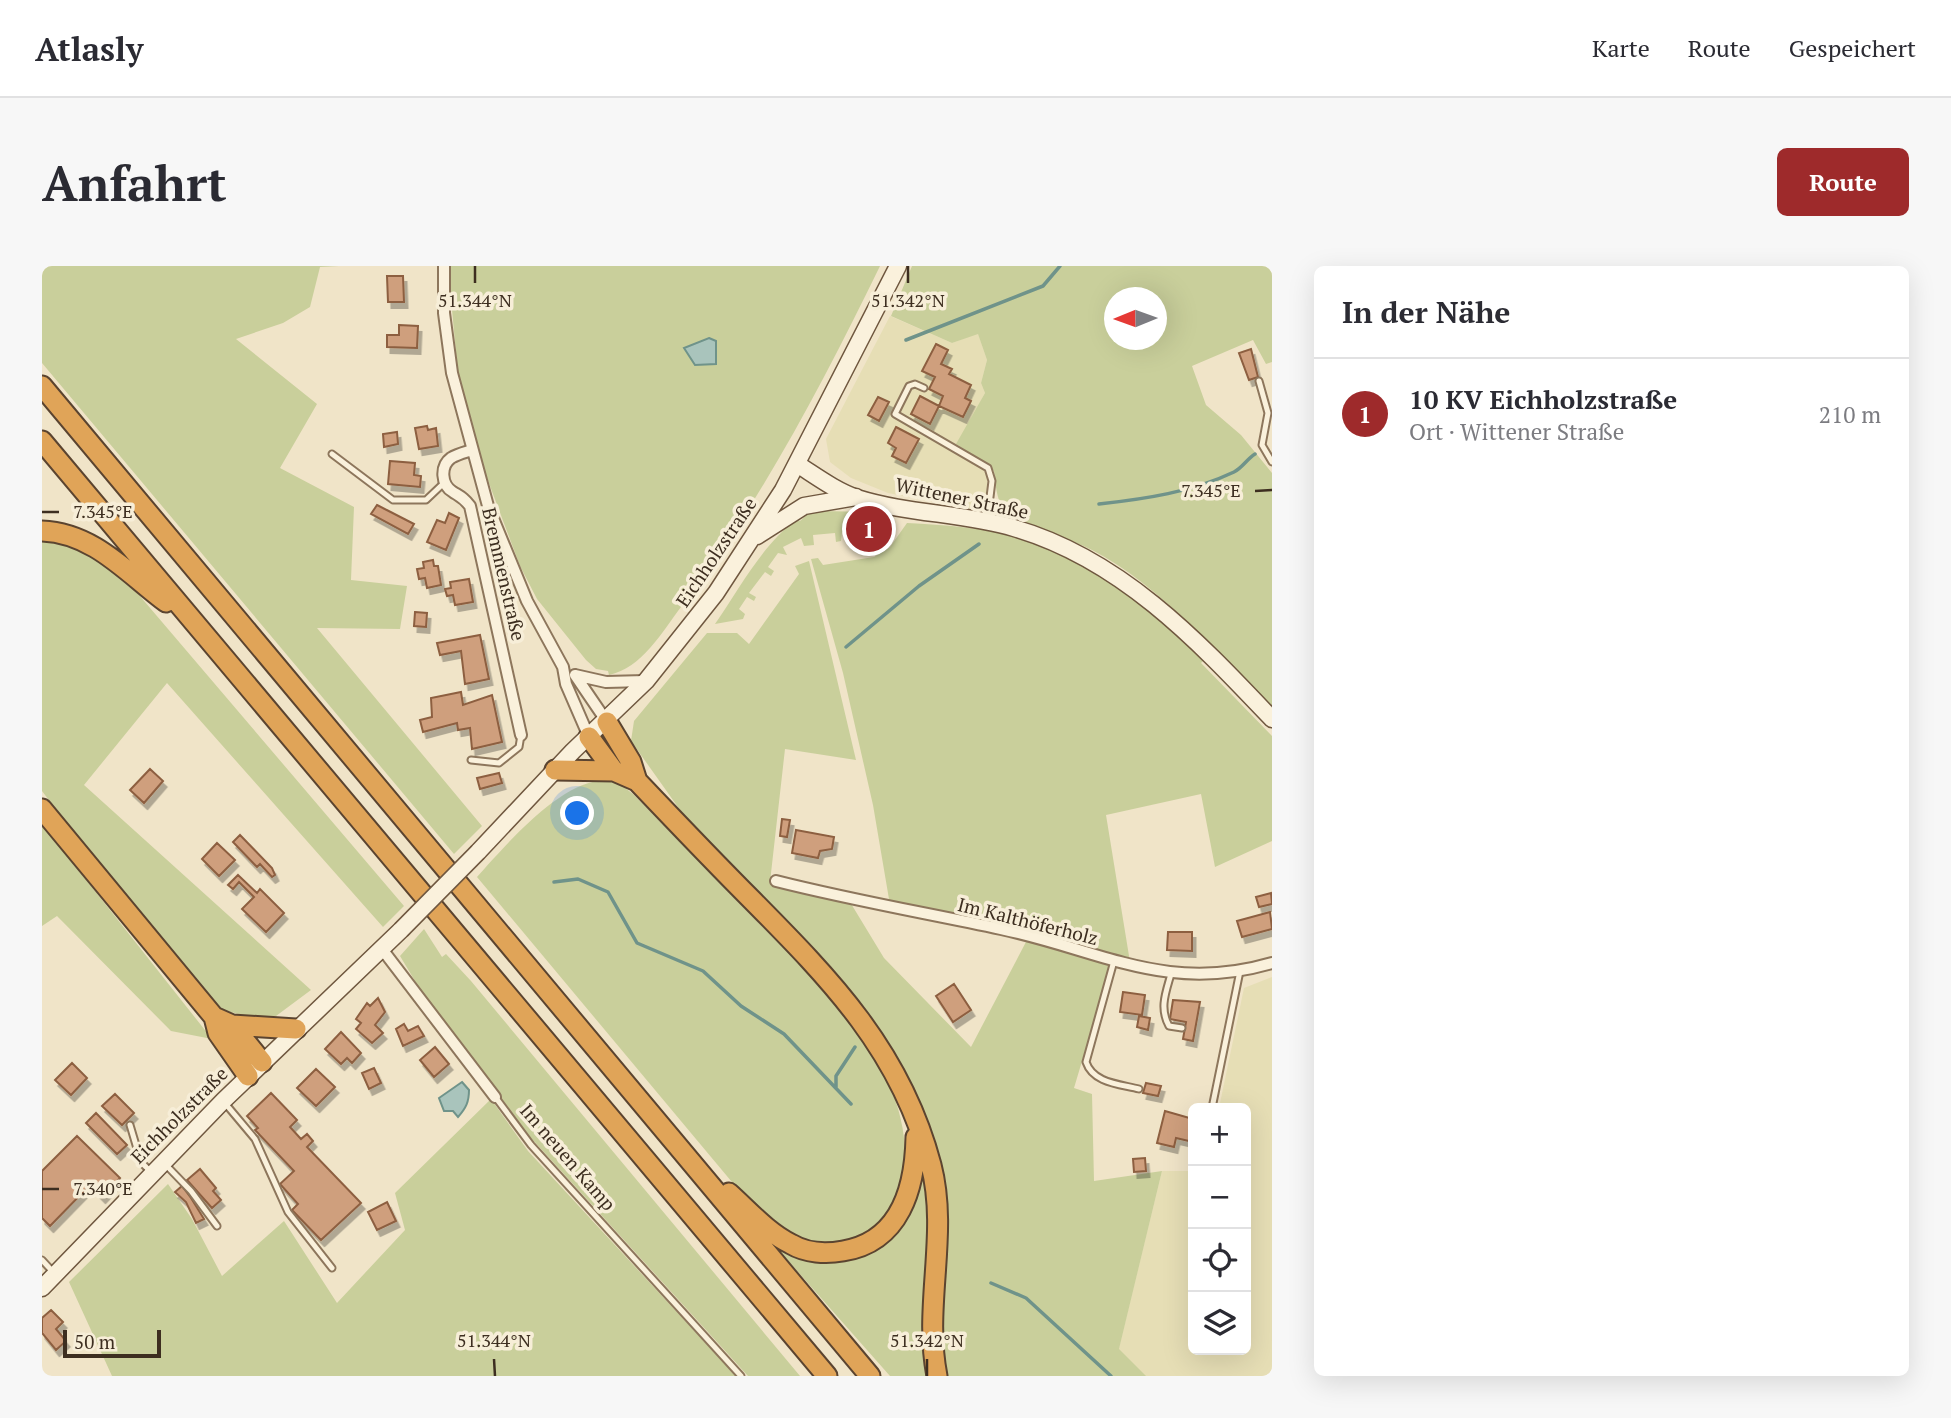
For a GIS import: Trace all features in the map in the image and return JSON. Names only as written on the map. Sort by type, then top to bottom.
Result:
[{"type":"highway","points":[[42,386],[870,1376]]},
{"type":"highway","points":[[42,441],[827,1376]]},
{"type":"highway","points":[[42,531],[77,537],[102,550],[193,622]]},
{"type":"highway","points":[[607,722],[631,762],[637,781]]},
{"type":"highway","points":[[589,737],[614,771]]},
{"type":"highway","points":[[555,770],[614,771],[637,781],[815,962],[847,1000],[892,1067],[931,1166],[936,1197],[937,1225],[931,1324],[937,1376]]},
{"type":"highway","points":[[42,809],[214,1017],[218,1033],[248,1076]]},
{"type":"highway","points":[[214,1017],[232,1025],[296,1029]]},
{"type":"highway","points":[[232,1025],[262,1062]]},
{"type":"highway","points":[[684,1154],[792,1245],[831,1253],[869,1243],[888,1231],[903,1208],[916,1154],[916,1125]]},
{"type":"main road","name":"Eichholzstraße","points":[[42,1288],[157,1167],[296,1029],[382,949],[510,820],[555,770],[646,681],[716,593],[752,539],[797,464],[898,266]]},
{"type":"main road","name":"Wittener Straße","points":[[797,464],[856,497],[987,521],[1045,538],[1114,573],[1155,603],[1272,719]]},
{"type":"main road","points":[[752,539],[804,506],[856,497]]},
{"type":"street","name":"Bremmenstraße","points":[[444,266],[444,313],[452,373],[472,450],[510,562],[564,667],[566,684],[589,737]]},
{"type":"street","points":[[445,482],[443,471],[447,462],[453,456],[472,450]]},
{"type":"street","name":"Bremmenstraße","points":[[445,482],[471,506],[521,735]]},
{"type":"street","name":"Bremmenstraße","points":[[564,667],[575,675],[607,722]]},
{"type":"street","name":"Bremmenstraße","points":[[575,675],[606,682],[646,681]]},
{"type":"street","name":"Im Kalthöferholz","points":[[776,881],[862,902],[1030,935],[1171,974],[1225,974],[1272,963]]},
{"type":"street","name":"Im neuen Kamp","points":[[382,949],[495,1097]]},
{"type":"lane","points":[[1259,381],[1268,413],[1262,444],[1272,462]]},
{"type":"lane","points":[[924,388],[915,384],[909,386],[895,414],[988,467],[992,481],[987,521]]},
{"type":"lane","points":[[332,454],[393,500],[426,500],[445,482]]},
{"type":"lane","points":[[471,760],[499,763],[519,747],[521,735]]},
{"type":"lane","points":[[1114,960],[1086,1062],[1089,1072],[1096,1077],[1139,1089]]},
{"type":"lane","points":[[1213,1103],[1240,971]]},
{"type":"lane","points":[[1171,974],[1163,1003],[1165,1018],[1170,1026],[1182,1028]]},
{"type":"lane","name":"Im neuen Kamp","points":[[495,1097],[531,1145],[741,1376]]},
{"type":"lane","points":[[223,1101],[255,1139],[288,1212],[332,1268]]},
{"type":"lane","points":[[130,1125],[141,1162],[157,1167],[191,1191],[217,1226]]},
{"type":"lane","points":[[42,1260],[56,1275]]},
{"type":"shaded area","points":[[890,316],[952,343],[978,333],[987,360],[981,383],[985,393],[955,449],[978,463],[988,476],[986,496],[976,508],[888,493],[851,478],[830,462],[826,439]]},
{"type":"shaded area","points":[[1272,977],[1272,1376],[1138,1376],[1118,1352],[1162,1171],[1188,1171],[1188,1355],[1251,1355],[1251,1103],[1220,1103],[1244,988]]},
{"type":"green space","points":[[42,266],[339,266],[320,267],[310,307],[283,323],[236,339],[317,404],[280,468],[354,507],[351,580],[407,586],[400,629],[317,628],[482,826],[454,854],[42,363]]},
{"type":"green space","points":[[448,266],[880,266],[813,398],[738,526],[659,638],[632,665],[621,671],[609,675],[608,671],[596,669],[586,660],[537,599],[520,566],[484,470],[458,375]]},
{"type":"green space","points":[[912,266],[1272,266],[1272,362],[1266,364],[1253,340],[1192,366],[1206,405],[1241,435],[1272,473],[1272,709],[1188,622],[1141,582],[1092,550],[1039,531],[1005,511],[997,495],[994,471],[956,444],[985,393],[981,383],[987,360],[978,334],[952,343],[891,316]]},
{"type":"green space","points":[[871,512],[882,521],[882,532],[870,540],[869,532],[842,532],[841,541],[836,542],[835,533],[813,535],[814,545],[804,546],[801,538],[783,547],[787,555],[778,553],[768,567],[774,571],[771,576],[765,572],[749,593],[756,597],[754,601],[747,597],[739,609],[745,614],[743,619],[715,624],[773,541],[797,519],[800,521],[809,513]]},
{"type":"green space","points":[[907,523],[1007,534],[1045,545],[1084,563],[1138,601],[1205,659],[1201,663],[1272,736],[1272,841],[1215,867],[1201,794],[1106,815],[1130,962],[890,905],[873,805],[843,673],[811,559],[818,558],[823,565],[874,557],[890,547]]},
{"type":"green space","points":[[42,535],[83,545],[116,568],[404,906],[383,927],[167,683],[84,785],[311,990],[276,1016],[257,1019],[223,1010],[190,977],[119,893],[42,791]]},
{"type":"green space","points":[[809,561],[856,760],[785,749],[770,882],[850,902],[884,958],[971,1047],[1027,940],[1111,964],[1074,1088],[1092,1094],[1094,1181],[1162,1171],[1119,1349],[1146,1376],[945,1376],[937,1345],[941,1220],[897,1063],[695,831],[631,741],[634,721],[707,633],[737,633],[749,644],[799,574],[795,566]]},
{"type":"green space","points":[[599,777],[618,782],[634,795],[810,976],[861,1035],[881,1068],[896,1102],[904,1139],[903,1186],[892,1210],[875,1230],[852,1241],[824,1246],[801,1241],[762,1218],[477,877],[516,834],[549,805],[566,793],[599,781]]},
{"type":"green space","points":[[42,824],[212,1039],[171,1031],[57,916],[42,926]]},
{"type":"green space","points":[[424,929],[442,957],[446,954],[471,981],[800,1376],[748,1376],[531,1138],[421,991],[400,956]]},
{"type":"green space","points":[[491,1099],[528,1151],[736,1376],[112,1376],[69,1282],[168,1184],[192,1219],[222,1276],[284,1221],[337,1303],[405,1230],[395,1193]]},
{"type":"green space","points":[[921,1153],[928,1226],[923,1344],[930,1376],[890,1376],[775,1246],[810,1259],[872,1250]]},
{"type":"water","points":[[709,338],[716,341],[716,364],[695,365],[684,348]]},
{"type":"water","points":[[462,1082],[469,1094],[458,1117],[453,1111],[444,1111],[439,1098]]},
{"type":"building","points":[[387,276],[403,276],[404,302],[388,302]]},
{"type":"building","points":[[399,325],[418,326],[417,348],[387,347],[387,335],[399,335]]},
{"type":"building","points":[[936,344],[948,350],[941,364],[952,369],[949,374],[971,385],[965,398],[971,401],[963,417],[939,406],[943,396],[929,389],[935,377],[922,371]]},
{"type":"building","points":[[1251,349],[1258,377],[1249,380],[1239,353]]},
{"type":"building","points":[[920,396],[939,406],[930,424],[911,414]]},
{"type":"building","points":[[878,397],[889,402],[879,421],[868,415]]},
{"type":"building","points":[[427,426],[428,430],[436,428],[438,446],[419,449],[415,428]]},
{"type":"building","points":[[896,427],[919,439],[906,463],[892,456],[896,448],[888,443]]},
{"type":"building","points":[[397,432],[398,444],[384,447],[383,434]]},
{"type":"building","points":[[390,461],[415,463],[414,475],[421,476],[420,487],[388,484]]},
{"type":"building","points":[[377,505],[414,524],[408,534],[371,514]]},
{"type":"building","points":[[449,513],[459,518],[446,550],[427,542],[437,520],[445,523]]},
{"type":"building","points":[[433,560],[434,566],[438,566],[441,585],[427,588],[425,578],[419,579],[417,569],[424,568],[423,562]]},
{"type":"building","points":[[469,579],[473,602],[455,605],[453,595],[447,596],[445,589],[451,588],[450,582]]},
{"type":"building","points":[[415,612],[427,613],[426,627],[414,626]]},
{"type":"building","points":[[480,635],[489,679],[465,684],[461,651],[440,655],[437,643]]},
{"type":"building","points":[[461,692],[463,705],[492,695],[502,742],[472,749],[470,728],[458,730],[457,723],[423,732],[420,720],[432,717],[431,698]]},
{"type":"building","points":[[150,769],[163,781],[144,803],[130,790]]},
{"type":"building","points":[[499,773],[502,783],[480,789],[477,778]]},
{"type":"building","points":[[782,819],[790,820],[787,837],[780,836]]},
{"type":"building","points":[[796,830],[834,837],[832,849],[820,851],[818,858],[792,853]]},
{"type":"building","points":[[240,835],[272,868],[275,875],[272,877],[260,864],[257,867],[233,842]]},
{"type":"building","points":[[217,843],[235,860],[219,876],[202,859]]},
{"type":"building","points":[[238,875],[257,893],[260,889],[284,913],[266,932],[242,909],[254,897],[239,882],[233,889],[228,885]]},
{"type":"building","points":[[1271,893],[1272,904],[1259,907],[1256,897]]},
{"type":"building","points":[[1270,912],[1272,929],[1242,937],[1237,921]]},
{"type":"building","points":[[1168,932],[1192,932],[1192,951],[1167,950]]},
{"type":"building","points":[[954,984],[971,1010],[953,1022],[936,996]]},
{"type":"building","points":[[1123,992],[1145,995],[1142,1015],[1120,1012]]},
{"type":"building","points":[[378,998],[385,1012],[375,1025],[383,1033],[372,1043],[356,1029],[361,1023],[356,1019],[367,1003],[370,1006]]},
{"type":"building","points":[[1173,1000],[1200,1002],[1193,1041],[1183,1039],[1186,1022],[1170,1019]]},
{"type":"building","points":[[1139,1016],[1150,1018],[1148,1030],[1137,1027]]},
{"type":"building","points":[[404,1024],[408,1031],[418,1026],[424,1036],[403,1046],[396,1029]]},
{"type":"building","points":[[341,1032],[361,1053],[352,1063],[347,1058],[341,1064],[325,1049]]},
{"type":"building","points":[[435,1047],[449,1064],[434,1077],[420,1060]]},
{"type":"building","points":[[72,1063],[87,1078],[71,1095],[55,1080]]},
{"type":"building","points":[[374,1068],[381,1083],[369,1089],[362,1073]]},
{"type":"building","points":[[316,1069],[335,1087],[316,1106],[297,1088]]},
{"type":"building","points":[[1146,1083],[1161,1086],[1158,1096],[1143,1093]]},
{"type":"building","points":[[271,1093],[297,1120],[290,1127],[301,1139],[307,1134],[313,1141],[307,1147],[361,1203],[321,1240],[292,1210],[298,1204],[280,1184],[294,1171],[255,1130],[258,1128],[247,1116]]},
{"type":"building","points":[[115,1094],[134,1113],[122,1125],[102,1106]]},
{"type":"building","points":[[1165,1111],[1188,1118],[1188,1141],[1176,1138],[1174,1147],[1157,1143]]},
{"type":"building","points":[[96,1113],[127,1145],[117,1154],[86,1123]]},
{"type":"building","points":[[77,1136],[120,1178],[102,1197],[90,1185],[50,1226],[42,1218],[42,1171]]},
{"type":"building","points":[[1145,1158],[1146,1171],[1134,1172],[1133,1159]]},
{"type":"building","points":[[200,1169],[216,1188],[213,1191],[221,1200],[212,1208],[187,1180]]},
{"type":"building","points":[[182,1186],[204,1219],[196,1223],[186,1202],[175,1192]]},
{"type":"building","points":[[387,1202],[396,1221],[377,1230],[368,1212]]},
{"type":"building","points":[[51,1310],[63,1322],[56,1329],[66,1341],[56,1350],[42,1333],[42,1318]]},
{"type":"waterway","points":[[906,340],[1043,286],[1060,266]]},
{"type":"waterway","points":[[1099,504],[1151,497],[1202,485],[1234,472],[1255,454]]},
{"type":"waterway","points":[[846,647],[919,586],[979,544]]},
{"type":"waterway","points":[[554,882],[578,879],[608,892],[637,943],[703,971],[741,1006],[784,1034],[851,1104]]},
{"type":"waterway","points":[[836,1087],[836,1076],[855,1047]]},
{"type":"waterway","points":[[991,1283],[1026,1298],[1111,1376]]},
{"type":"place","name":"10 KV Eichholzstraße","points":[[869,529]]}]
